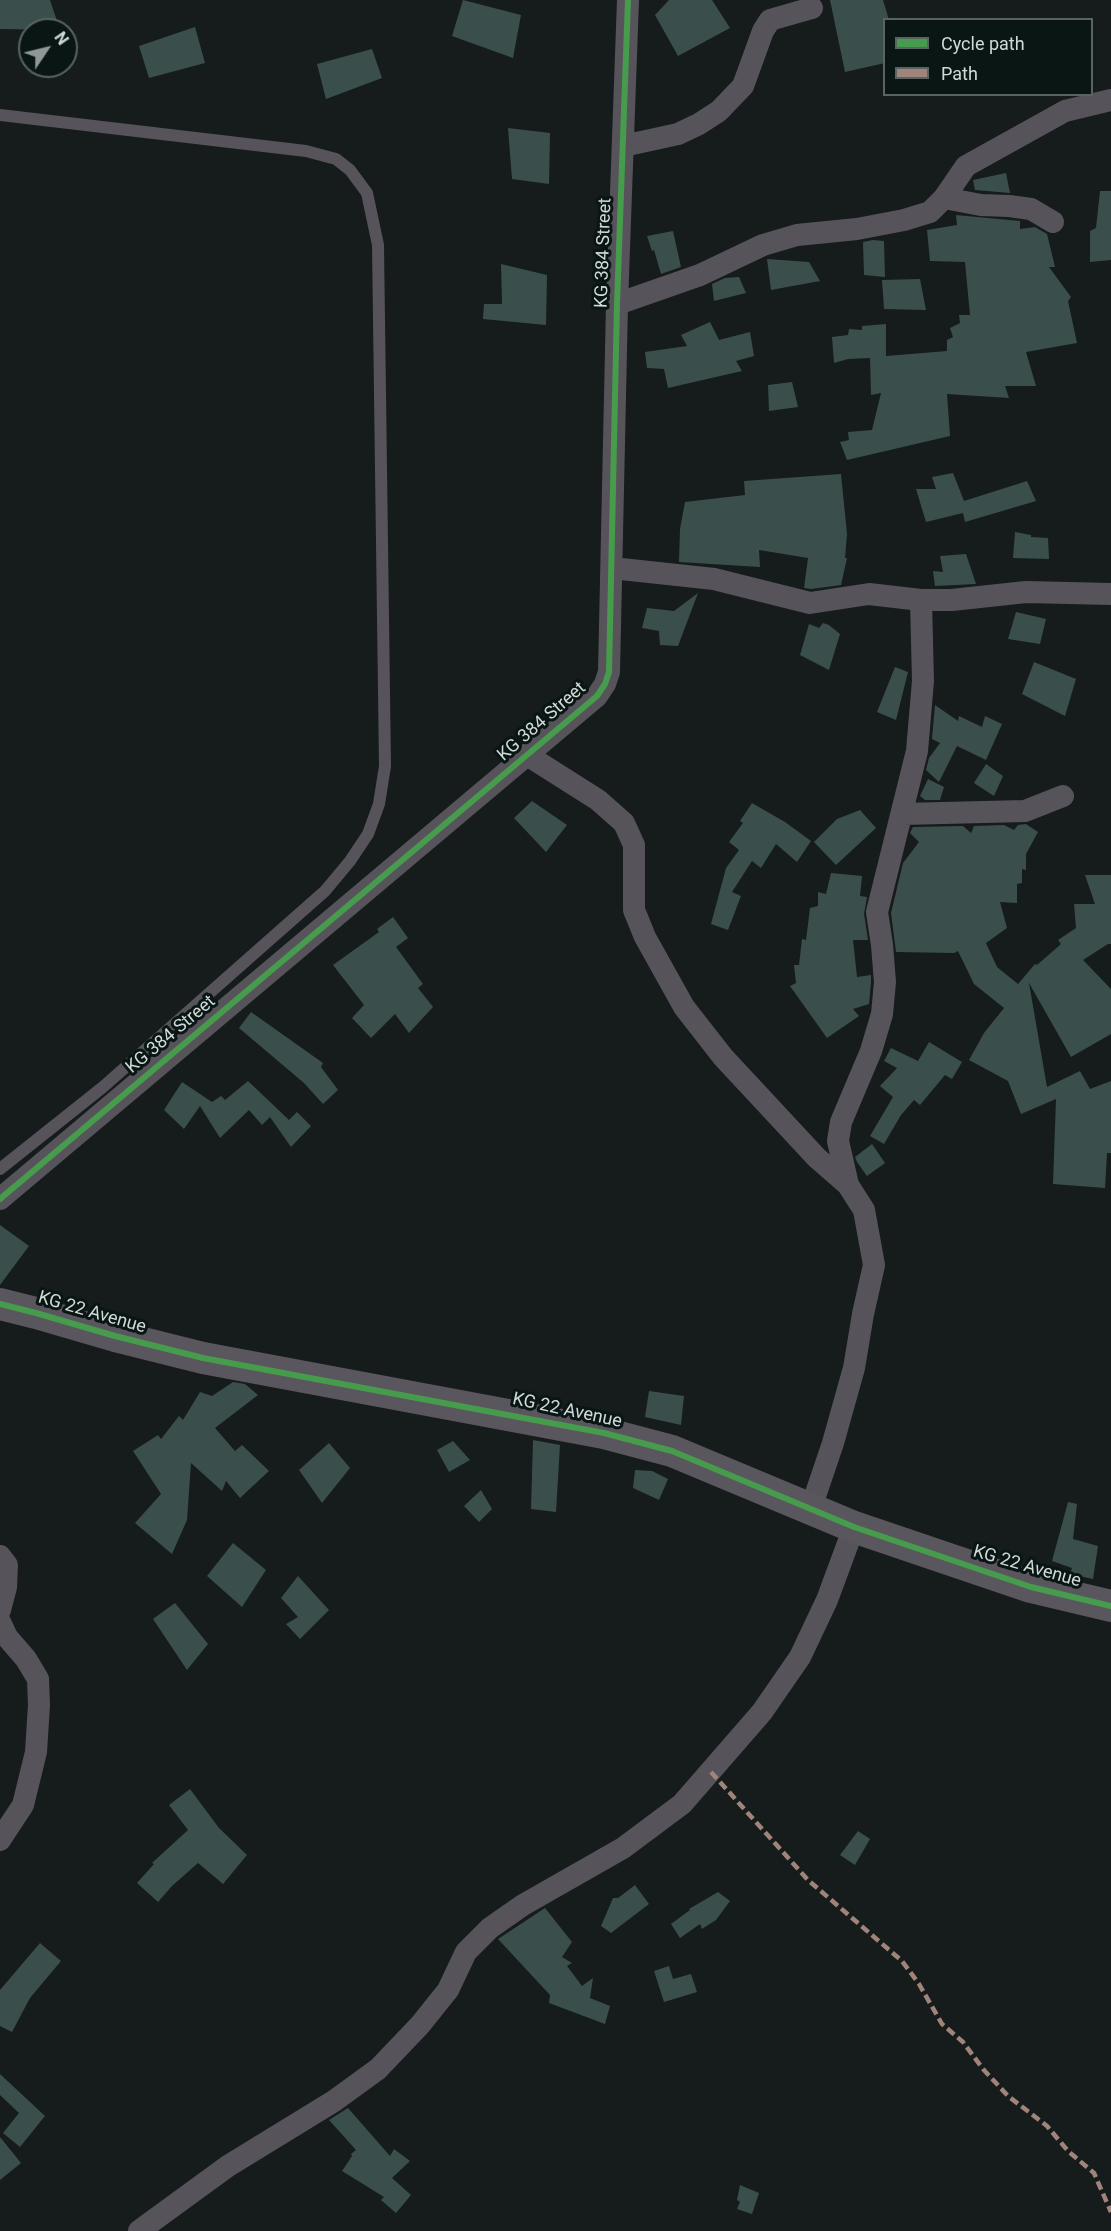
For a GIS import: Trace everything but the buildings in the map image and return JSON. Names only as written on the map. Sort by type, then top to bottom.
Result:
[{"type":"street","name":"KG 384 Street","points":[[0,1199],[597,696],[605,684],[609,672],[617,304],[628,0]]},
{"type":"street","points":[[623,146],[678,134],[719,111],[743,86],[763,31],[770,20],[812,8]]},
{"type":"street","points":[[617,304],[700,275],[764,245],[797,235],[904,220],[930,212],[944,198],[966,166],[1065,111],[1111,100]]},
{"type":"street","points":[[944,198],[981,205],[1031,210],[1053,222]]},
{"type":"street","points":[[612,568],[714,579],[810,603],[869,594],[921,600],[952,600],[1026,592],[1111,594]]},
{"type":"street","points":[[848,1185],[838,1141],[839,1131],[871,1052],[882,1014],[885,982],[877,912],[917,751],[922,681],[921,600]]},
{"type":"street","points":[[527,755],[598,800],[624,823],[634,845],[634,910],[645,937],[684,1007],[723,1057],[817,1158],[848,1185],[864,1210],[874,1265],[854,1368],[833,1443],[811,1508]]},
{"type":"street","points":[[902,814],[1025,811],[1063,796]]},
{"type":"street","name":"KG 22 Avenue","points":[[0,1304],[203,1358],[604,1432],[672,1451],[854,1527],[1031,1587],[1111,1606]]},
{"type":"street","points":[[140,2231],[228,2166],[334,2101],[378,2069],[420,2025],[448,1990],[466,1952],[490,1928],[523,1905],[623,1848],[682,1803],[762,1713],[800,1657],[827,1600],[854,1527]]},
{"type":"street","points":[[0,1556],[7,1565],[6,1587],[0,1610]]},
{"type":"street","points":[[0,1622],[6,1637],[26,1659],[38,1679],[39,1705],[36,1752],[23,1805],[0,1840]]},
{"type":"lane","points":[[0,115],[306,152],[336,159],[350,170],[367,193],[378,245],[385,766],[379,804],[368,834],[350,861],[325,891],[103,1087],[0,1169]]},
{"type":"marked path","points":[[711,1772],[808,1880],[902,1961],[919,1984],[942,2024],[963,2042],[983,2069],[1008,2096],[1047,2126],[1068,2151],[1094,2173],[1111,2212]]},
{"type":"cycle path","points":[[0,1199],[597,696],[605,684],[609,672],[617,304],[628,0]]},
{"type":"cycle path","points":[[0,1304],[203,1358],[604,1433],[672,1451],[854,1527],[1031,1587],[1111,1606]]}]
